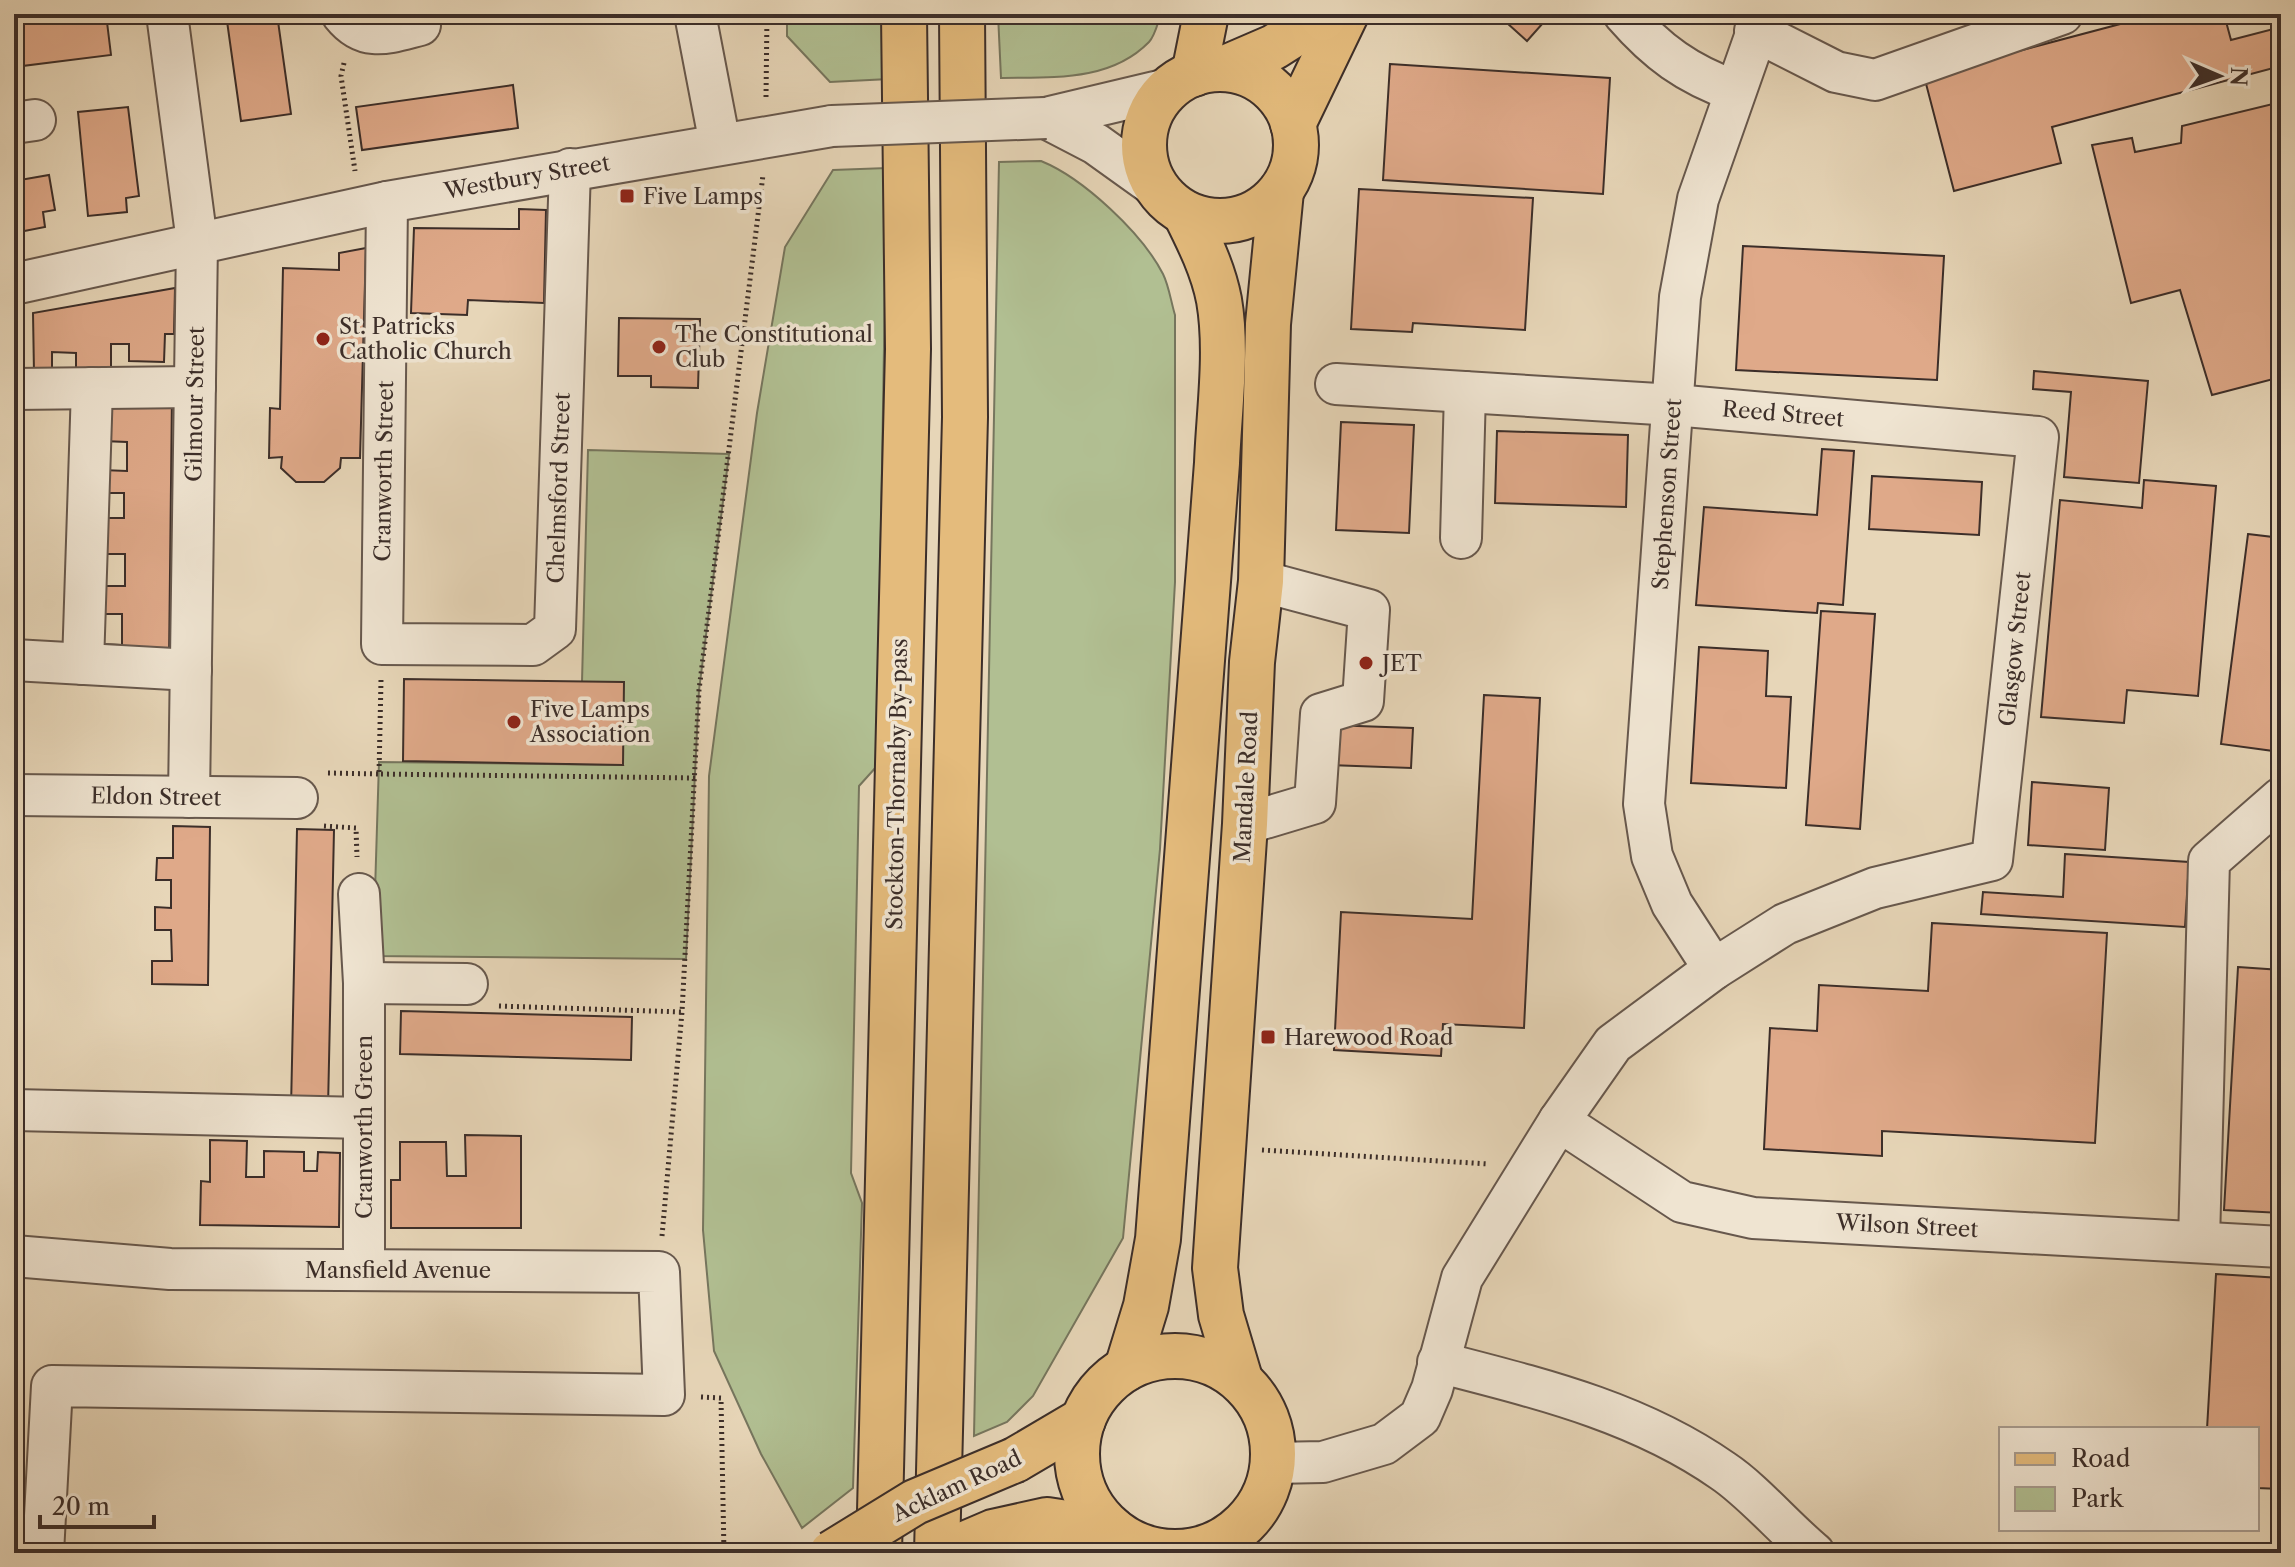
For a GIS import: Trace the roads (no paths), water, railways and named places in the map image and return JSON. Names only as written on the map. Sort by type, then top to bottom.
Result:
[{"type":"main road","name":"Stockton-Thornaby By-pass","points":[[879,1553],[908,349],[904,14]]},
{"type":"main road","points":[[937,1553],[965,417],[962,14]]},
{"type":"main road","points":[[1195,77],[1206,14]]},
{"type":"main road","points":[[1127,1368],[1146,1306],[1160,1212],[1217,463],[1221,345],[1219,302],[1208,260],[1146,162],[1145,136],[1152,110],[1195,77],[1274,47],[1326,14]]},
{"type":"main road","name":"Mandale Road","points":[[1240,1379],[1221,1315],[1215,1268],[1245,824],[1252,662],[1261,581],[1268,324],[1281,191],[1292,170],[1296,147],[1293,124],[1346,14]]},
{"type":"main road","points":[[1195,77],[1246,74],[1267,85],[1283,102],[1293,124]]},
{"type":"main road","points":[[1171,200],[1216,221],[1248,216],[1266,206],[1281,191]]},
{"type":"main road","points":[[1186,1356],[1215,1363],[1240,1379],[1259,1404],[1271,1433],[1273,1463],[1265,1493],[1249,1519],[1225,1538],[1197,1550],[1167,1552],[1138,1545],[1113,1530],[1093,1507],[1080,1480],[1077,1450],[1083,1420],[1093,1399],[1108,1381],[1127,1368],[1155,1357],[1186,1356]]},
{"type":"main road","name":"Acklam Road","points":[[832,1553],[915,1502],[1015,1460],[1083,1420]]},
{"type":"main road","points":[[944,1553],[993,1532],[1047,1520],[1113,1530]]},
{"type":"street","name":"Gilmour Street","points":[[167,14],[197,242],[189,797]]},
{"type":"street","points":[[695,14],[720,144]]},
{"type":"street","points":[[1624,14],[1678,66],[1697,77],[1735,91]]},
{"type":"street","points":[[1759,23],[1836,72],[1875,80],[2062,14]]},
{"type":"street","points":[[348,21],[372,36],[420,25]]},
{"type":"street","name":"Stephenson Street","points":[[1714,969],[1672,904],[1652,856],[1644,804],[1680,297],[1698,199],[1759,23]]},
{"type":"street","name":"Westbury Street","points":[[14,284],[374,205],[570,169],[832,126],[1046,118],[1195,77]]},
{"type":"street","name":"Westbury Street","points":[[1046,118],[1096,144],[1171,200]]},
{"type":"street","name":"Chelmsford Street","points":[[382,644],[533,645],[555,629],[570,169]]},
{"type":"street","name":"Cranworth Street","points":[[374,205],[382,644]]},
{"type":"street","name":"Reed Street","points":[[1336,384],[1674,405],[2038,437]]},
{"type":"street","points":[[14,389],[195,387]]},
{"type":"street","points":[[83,664],[92,388]]},
{"type":"street","points":[[1461,538],[1465,392]]},
{"type":"street","name":"Glasgow Street","points":[[1714,969],[1785,924],[1875,888],[1992,860],[2038,437]]},
{"type":"street","points":[[1245,824],[1315,803],[1321,714],[1363,701],[1364,688],[1369,610],[1261,581]]},
{"type":"street","points":[[14,660],[191,670]]},
{"type":"street","name":"Eldon Street","points":[[14,795],[297,798]]},
{"type":"street","points":[[2199,1241],[2209,861],[2281,798]]},
{"type":"street","name":"Cranworth Green","points":[[359,894],[364,983],[364,1270]]},
{"type":"street","points":[[1273,1463],[1323,1462],[1384,1444],[1420,1417],[1462,1278],[1559,1121],[1613,1044],[1714,969]]},
{"type":"street","points":[[364,983],[467,984]]},
{"type":"street","points":[[14,1110],[364,1118]]},
{"type":"street","name":"Wilson Street","points":[[1559,1121],[1682,1202],[1753,1218],[2281,1247]]},
{"type":"street","name":"Mansfield Avenue","points":[[14,1256],[170,1269],[659,1272],[664,1395],[52,1386],[43,1553]]},
{"type":"street","points":[[1438,1362],[1583,1400],[1639,1423],[1725,1472],[1814,1553]]},
{"type":"place","name":"Five Lamps","points":[[627,196]]},
{"type":"place","name":"St. Patricks Catholic Church","points":[[323,339]]},
{"type":"place","name":"The Constitutional Club","points":[[659,347]]},
{"type":"place","name":"JET","points":[[1366,663]]},
{"type":"place","name":"Five Lamps Association","points":[[514,722]]},
{"type":"place","name":"Harewood Road","points":[[1268,1037]]}]
